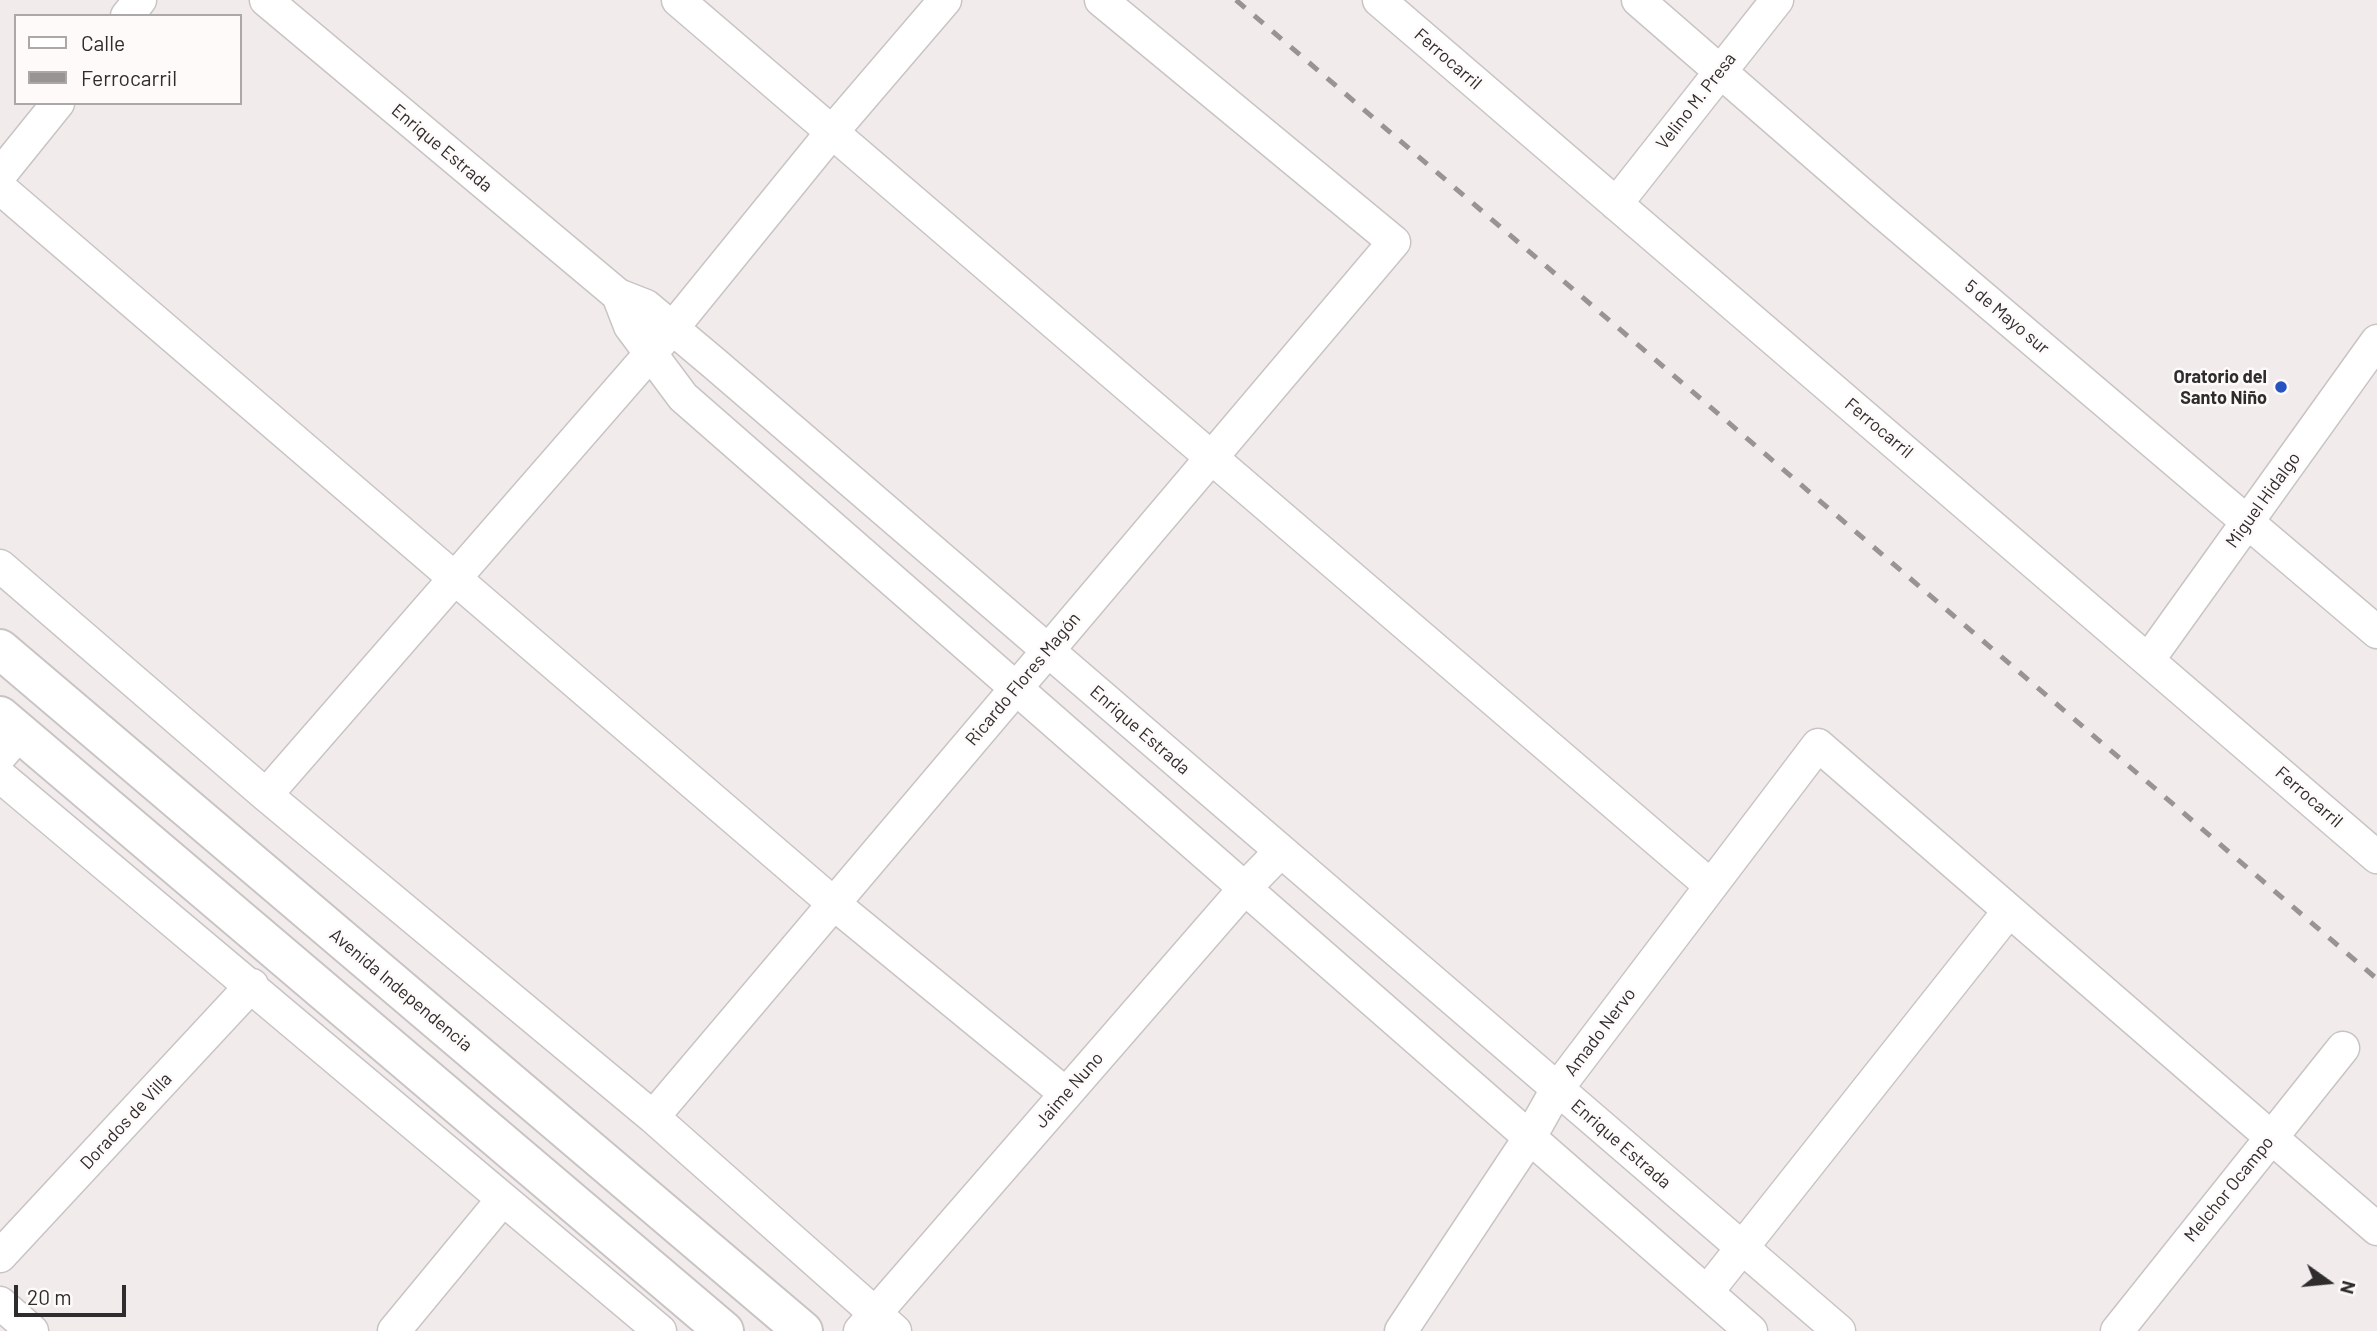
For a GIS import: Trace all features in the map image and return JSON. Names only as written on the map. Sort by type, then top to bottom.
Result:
[{"type":"main road","name":"Avenida Independencia","points":[[0,649],[803,1331]]},
{"type":"main road","points":[[7,735],[724,1331]]},
{"type":"street","points":[[129,14],[140,0]]},
{"type":"street","name":"Enrique Estrada","points":[[266,0],[618,295],[646,306],[1839,1331]]},
{"type":"street","points":[[678,0],[1711,886]]},
{"type":"street","points":[[266,795],[671,330],[831,132],[945,0]]},
{"type":"street","name":"Ricardo Flores Magón","points":[[653,1117],[1394,242],[1101,0]]},
{"type":"street","name":"Ferrocarril","points":[[1379,0],[2377,857]]},
{"type":"street","name":"5 de Mayo sur","points":[[1638,0],[1718,72],[2377,632]]},
{"type":"street","name":"Velino M. Presa","points":[[1615,204],[1777,0]]},
{"type":"street","points":[[0,175],[56,105]]},
{"type":"street","points":[[0,188],[834,903],[1066,1094]]},
{"type":"street","name":"Enrique Estrada","points":[[618,295],[630,326],[684,397],[1751,1331]]},
{"type":"street","name":"Miguel Hidalgo","points":[[2149,659],[2377,341]]},
{"type":"street","points":[[846,539],[876,502]]},
{"type":"street","points":[[0,566],[266,795],[653,1117],[877,1325]]},
{"type":"street","name":"Amado Nervo","points":[[1401,1331],[1530,1138],[1557,1089],[1818,745],[2009,911]]},
{"type":"street","points":[[0,776],[253,985],[660,1331]]},
{"type":"street","name":"Jaime Nuno","points":[[877,1325],[1066,1094],[1245,888],[1281,851]]},
{"type":"street","points":[[1707,1292],[1744,1250],[2009,911],[2377,1229]]},
{"type":"street","points":[[1367,995],[1405,957]]},
{"type":"street","name":"Dorados de Villa","points":[[0,1256],[253,985]]},
{"type":"street","name":"Melchor Ocampo","points":[[2117,1331],[2343,1048]]},
{"type":"street","points":[[394,1331],[503,1199]]},
{"type":"street","points":[[0,1303],[32,1331]]},
{"type":"railway","points":[[1236,0],[2377,979]]},
{"type":"place","name":"Oratorio del Santo Niño","points":[[2281,387]]}]
